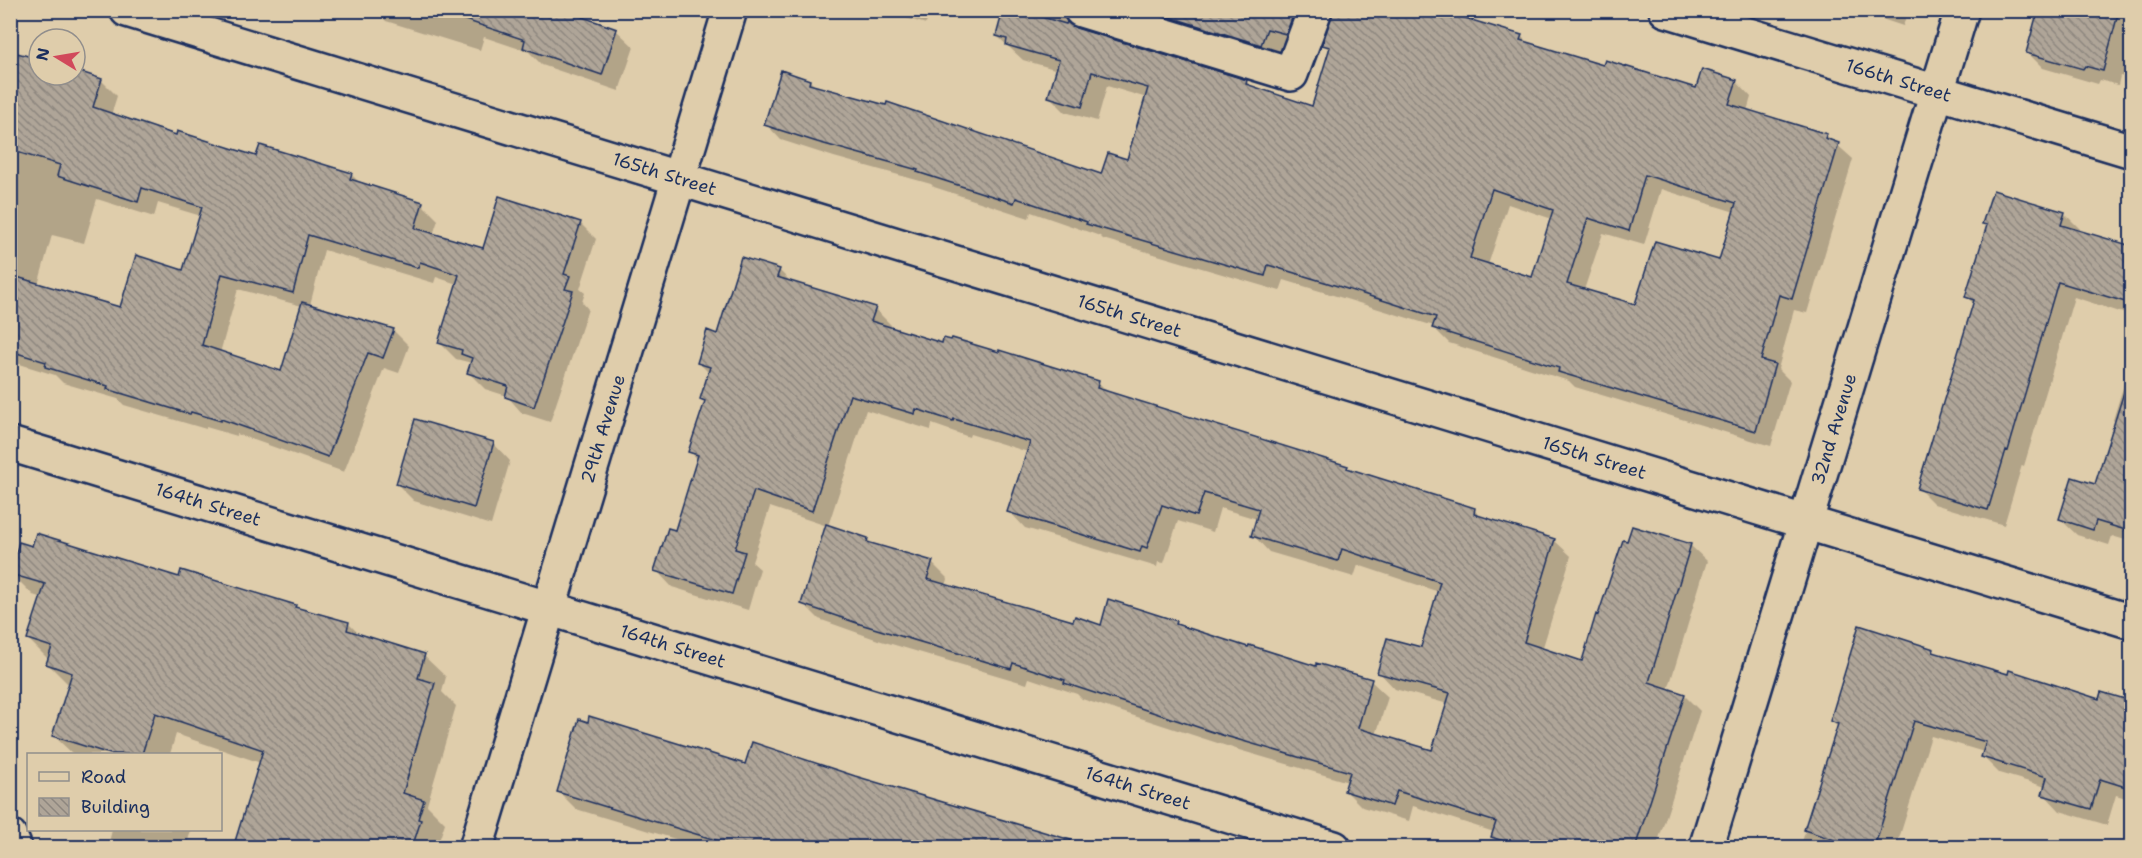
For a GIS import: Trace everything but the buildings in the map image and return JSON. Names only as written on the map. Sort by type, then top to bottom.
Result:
[{"type":"street","name":"165th Street","points":[[127,10],[2132,622]]},
{"type":"street","name":"29th Avenue","points":[[476,848],[730,10]]},
{"type":"street","points":[[1082,10],[1291,74],[1315,10]]},
{"type":"street","name":"166th Street","points":[[1666,10],[2132,151]]},
{"type":"street","name":"32nd Avenue","points":[[1706,848],[1962,10]]},
{"type":"street","name":"164th Street","points":[[10,444],[1334,848]]},
{"type":"street","points":[[10,836],[15,848]]}]
